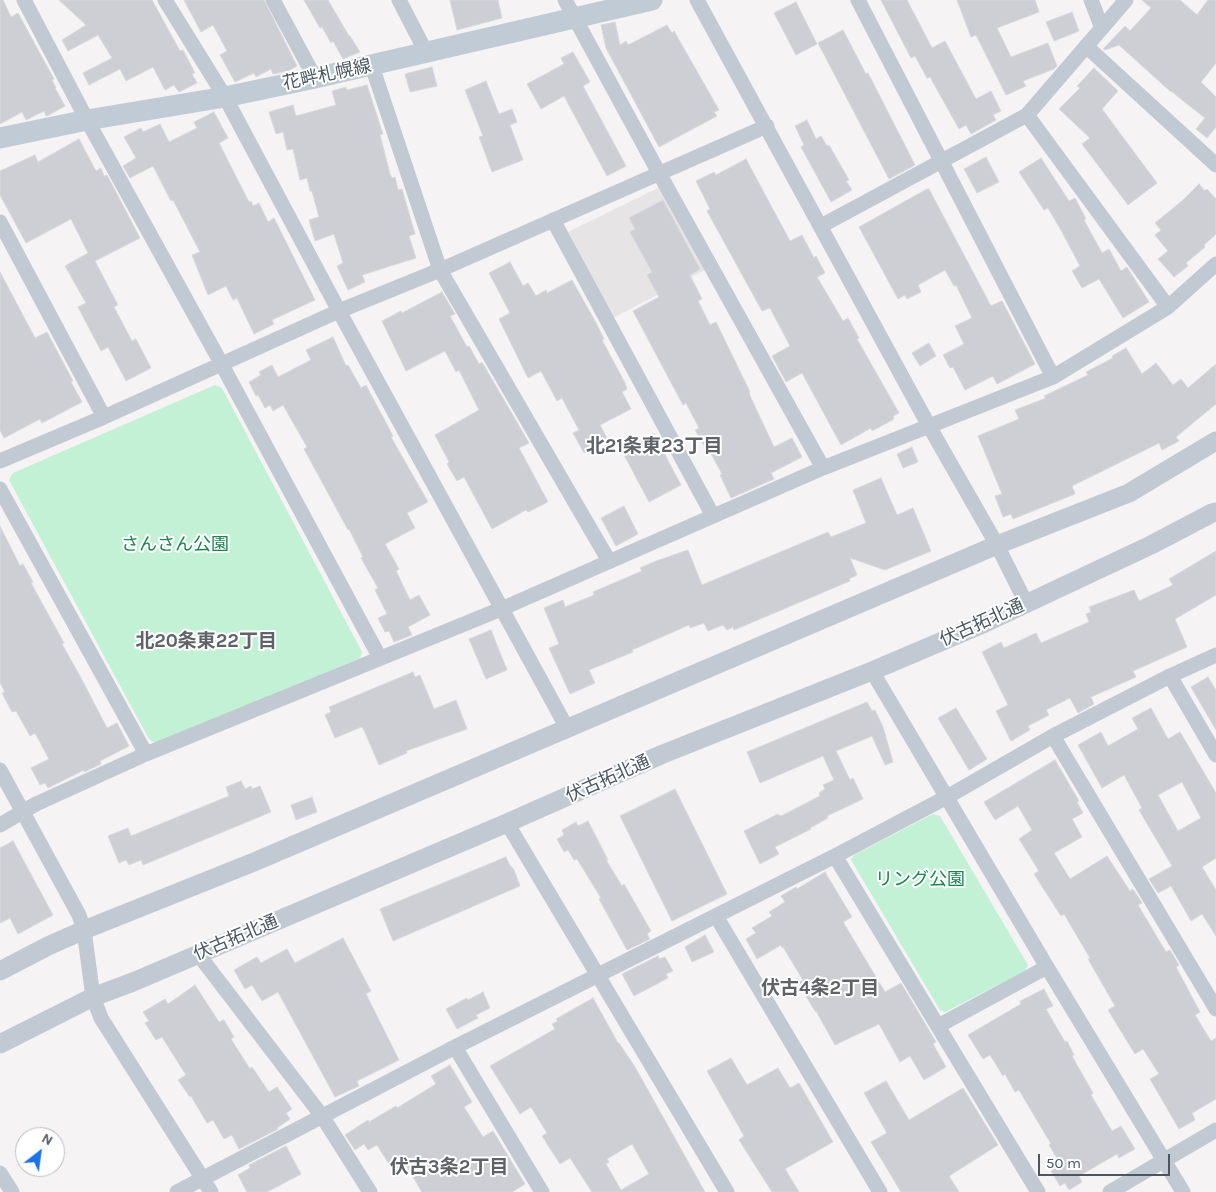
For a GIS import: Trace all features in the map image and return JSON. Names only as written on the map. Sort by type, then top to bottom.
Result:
[{"type":"main road","name":"花畔札幌線","points":[[0,138],[87,120],[225,97],[372,66],[426,52],[569,8],[652,0]]},
{"type":"street","points":[[24,0],[87,120],[380,658]]},
{"type":"street","points":[[165,0],[225,97],[339,311],[567,728]]},
{"type":"street","points":[[273,0],[316,78]]},
{"type":"street","points":[[399,0],[426,52]]},
{"type":"street","points":[[698,0],[929,426],[997,545],[1026,603]]},
{"type":"street","points":[[858,0],[1053,376]]},
{"type":"street","points":[[1092,0],[1102,28]]},
{"type":"street","points":[[821,226],[1027,115],[1126,0]]},
{"type":"street","points":[[569,8],[823,468]]},
{"type":"street","points":[[1086,46],[1216,165]]},
{"type":"street","points":[[372,66],[440,270],[609,561]]},
{"type":"street","points":[[1027,115],[1168,307]]},
{"type":"street","points":[[0,461],[104,417],[339,311],[440,270],[767,126]]},
{"type":"street","points":[[553,220],[713,516]]},
{"type":"street","points":[[0,222],[104,417]]},
{"type":"street","points":[[0,825],[36,804],[146,754],[501,608],[823,468],[1053,376],[1168,307],[1216,264]]},
{"type":"street","points":[[0,971],[84,930],[254,862],[997,545],[1129,493],[1216,441]]},
{"type":"street","points":[[0,490],[146,754]]},
{"type":"street","name":"伏古拓北通","points":[[0,1044],[93,997],[507,823],[663,754],[872,671],[985,623],[1151,545],[1212,512],[1216,512]]},
{"type":"street","points":[[177,1192],[207,1186],[322,1116],[454,1047],[835,856],[947,797],[1053,736],[1170,676],[1216,655]]},
{"type":"street","points":[[872,671],[1183,1192]]},
{"type":"street","points":[[1170,676],[1216,755]]},
{"type":"street","points":[[1053,736],[1216,1009]]},
{"type":"street","points":[[0,770],[79,915],[84,930],[93,997],[101,1018],[207,1186]]},
{"type":"street","points":[[507,823],[727,1192]]},
{"type":"street","points":[[835,856],[1038,1192]]},
{"type":"street","points":[[716,916],[880,1192]]},
{"type":"street","points":[[198,954],[322,1116],[370,1192]]},
{"type":"street","points":[[938,1026],[1047,967]]},
{"type":"street","points":[[454,1047],[542,1192]]},
{"type":"street","points":[[1110,1192],[1216,1130]]},
{"type":"street","points":[[0,1173],[12,1192]]},
{"type":"shaded area","points":[[660,187],[705,270],[613,318],[568,232]]},
{"type":"green space","name":"さんさん公園","points":[[215,385],[222,388],[362,652],[360,658],[157,744],[149,739],[9,480],[13,473]]},
{"type":"green space","name":"リング公園","points":[[933,814],[940,816],[1028,965],[1025,971],[945,1012],[940,1010],[851,860],[854,855]]},
{"type":"building","points":[[0,0],[3,0],[11,17],[18,13],[54,79],[52,80],[55,88],[65,106],[49,115],[46,116],[44,111],[26,120],[22,112],[0,124]]},
{"type":"building","points":[[59,0],[152,0],[180,51],[183,50],[195,73],[192,74],[197,83],[179,92],[174,85],[165,90],[153,67],[126,81],[120,69],[89,85],[83,73],[112,58],[98,35],[68,51],[62,40],[86,25]]},
{"type":"building","points":[[184,0],[264,0],[297,66],[288,71],[273,74],[271,69],[256,77],[254,73],[235,82],[220,55],[227,51],[213,25],[201,32]]},
{"type":"building","points":[[304,0],[328,0],[360,52],[343,59],[333,41],[331,43],[322,27],[320,28]]},
{"type":"building","points":[[450,0],[498,0],[502,18],[457,30]]},
{"type":"building","points":[[881,0],[907,0],[932,48],[945,41],[976,99],[991,91],[1001,111],[993,115],[996,120],[971,134],[966,125],[959,129],[930,77],[927,78],[915,56],[911,58]]},
{"type":"building","points":[[957,0],[1035,0],[1039,12],[997,28],[1011,57],[1048,43],[1057,66],[1054,69],[1023,81],[1026,86],[1006,95],[976,35],[971,37]]},
{"type":"building","points":[[1142,0],[1180,0],[1197,15],[1208,0],[1216,0],[1216,63],[1201,82],[1216,97],[1216,127],[1207,138],[1196,129],[1205,118],[1171,92],[1119,45],[1103,49],[1125,26],[1130,31],[1151,8]]},
{"type":"building","points":[[796,2],[817,44],[796,55],[774,13]]},
{"type":"building","points":[[1072,12],[1079,31],[1054,41],[1046,22]]},
{"type":"building","points":[[615,22],[620,45],[626,41],[628,45],[667,25],[672,33],[674,31],[719,110],[714,112],[717,116],[659,147],[606,48],[601,25]]},
{"type":"building","points":[[843,30],[866,74],[868,73],[915,165],[889,179],[818,43]]},
{"type":"building","points":[[573,52],[590,82],[583,86],[626,166],[607,176],[564,96],[541,109],[527,84],[564,64],[561,58]]},
{"type":"building","points":[[432,67],[437,86],[410,92],[405,74]]},
{"type":"building","points":[[1094,68],[1118,91],[1102,109],[1157,183],[1128,205],[1082,144],[1090,138],[1059,109],[1080,88],[1077,86]]},
{"type":"building","points":[[486,81],[499,114],[512,109],[517,122],[510,125],[523,160],[492,172],[479,137],[483,136],[465,90]]},
{"type":"building","points":[[367,85],[383,134],[380,135],[390,174],[392,178],[395,177],[398,190],[402,189],[415,234],[409,236],[416,258],[362,275],[365,282],[348,290],[337,266],[343,263],[334,234],[315,241],[309,220],[319,217],[312,191],[310,191],[307,178],[300,180],[293,149],[287,150],[283,132],[276,134],[269,112],[293,105],[296,116],[336,105],[332,91],[346,87],[347,90]]},
{"type":"building","points":[[214,112],[228,138],[219,143],[249,202],[251,201],[253,206],[259,203],[268,222],[274,218],[315,300],[272,320],[274,324],[254,334],[237,298],[233,300],[226,286],[208,295],[192,255],[200,252],[153,166],[130,178],[123,166],[136,158],[124,137],[141,128],[143,132],[160,124],[169,142],[197,128],[194,122]]},
{"type":"building","points":[[807,120],[816,139],[821,136],[827,146],[829,145],[849,180],[846,181],[852,190],[831,202],[801,147],[804,145],[795,126]]},
{"type":"building","points":[[79,139],[96,171],[101,168],[104,176],[107,175],[140,238],[95,261],[118,305],[114,307],[132,341],[136,339],[151,368],[126,381],[108,347],[101,351],[78,307],[86,303],[65,266],[88,253],[71,219],[26,243],[0,195],[0,171],[35,155],[38,162]]},
{"type":"building","points":[[986,157],[999,182],[977,193],[964,169]]},
{"type":"building","points":[[1041,158],[1069,201],[1075,198],[1086,219],[1084,220],[1102,253],[1109,249],[1121,271],[1127,267],[1149,302],[1123,318],[1099,279],[1082,288],[1072,271],[1080,266],[1062,232],[1048,208],[1044,210],[1019,172]]},
{"type":"building","points":[[746,159],[790,241],[802,235],[814,258],[816,256],[825,273],[817,277],[843,321],[848,318],[859,338],[857,339],[899,413],[893,416],[894,419],[872,431],[871,428],[841,445],[802,373],[786,382],[772,356],[790,346],[770,308],[762,311],[707,211],[710,209],[696,181],[714,172],[716,175]]},
{"type":"building","points":[[1199,184],[1205,191],[1207,189],[1216,199],[1216,234],[1204,245],[1205,247],[1186,263],[1188,266],[1174,277],[1158,259],[1168,251],[1155,235],[1161,230],[1155,223]]},
{"type":"building","points":[[929,189],[991,306],[1002,301],[1035,364],[997,384],[993,376],[965,390],[953,367],[950,368],[943,355],[964,344],[955,326],[972,318],[956,285],[954,286],[945,270],[918,285],[921,292],[907,299],[905,295],[898,299],[859,227]]},
{"type":"building","points":[[663,200],[700,269],[690,275],[702,299],[698,301],[710,325],[716,322],[774,447],[792,438],[802,457],[771,473],[774,479],[731,498],[720,475],[722,474],[708,448],[706,449],[695,430],[699,428],[686,403],[683,405],[633,311],[659,297],[647,275],[652,272],[630,232],[635,229],[629,218]]},
{"type":"building","points":[[510,262],[523,286],[528,283],[536,296],[546,290],[547,293],[572,280],[595,321],[604,339],[602,340],[625,383],[627,389],[622,392],[631,409],[600,425],[608,440],[584,453],[573,433],[579,430],[562,398],[557,401],[541,371],[528,378],[499,319],[510,313],[489,273]]},
{"type":"building","points":[[0,272],[35,338],[47,332],[82,402],[42,423],[40,419],[4,438],[0,430]]},
{"type":"building","points":[[442,292],[455,314],[450,316],[467,347],[469,346],[479,364],[482,362],[529,443],[519,448],[548,502],[528,512],[526,510],[492,529],[464,477],[457,481],[447,464],[449,462],[435,435],[479,410],[459,370],[456,372],[445,351],[406,371],[382,321],[401,311],[402,313]]},
{"type":"building","points":[[333,337],[346,366],[348,365],[361,388],[366,385],[393,436],[391,437],[428,502],[407,513],[415,528],[385,544],[399,569],[396,571],[410,600],[419,595],[430,615],[408,627],[412,635],[394,642],[389,631],[385,632],[378,618],[387,614],[375,590],[378,588],[361,558],[363,557],[349,529],[304,449],[307,447],[283,405],[273,411],[270,405],[265,408],[249,382],[261,375],[259,372],[272,365],[278,377],[311,360],[306,350]]},
{"type":"building","points":[[929,343],[936,356],[920,366],[912,353]]},
{"type":"building","points":[[1126,348],[1142,374],[1156,363],[1173,385],[1181,379],[1188,388],[1216,364],[1216,404],[1176,437],[1179,441],[1162,450],[1159,443],[1072,486],[1075,494],[1013,519],[1011,514],[1003,517],[995,496],[1002,494],[978,436],[1019,419],[1015,410],[1046,398],[1044,396],[1088,375],[1086,372],[1113,358],[1112,356]]},
{"type":"building","points":[[654,434],[681,485],[649,502],[622,451]]},
{"type":"building","points":[[912,447],[918,462],[903,468],[897,454]]},
{"type":"building","points":[[881,478],[897,515],[913,508],[931,551],[885,570],[850,558],[857,575],[849,579],[850,581],[734,630],[733,627],[727,630],[723,625],[708,631],[704,623],[690,628],[689,625],[632,650],[633,652],[589,670],[595,683],[570,694],[549,648],[559,644],[544,608],[563,600],[565,607],[594,595],[593,592],[642,571],[640,568],[688,550],[702,585],[828,532],[831,537],[866,523],[853,490]]},
{"type":"building","points":[[624,506],[638,534],[616,546],[601,518]]},
{"type":"building","points":[[0,526],[20,566],[23,564],[33,582],[31,583],[107,728],[117,723],[129,746],[100,761],[101,764],[84,772],[84,770],[48,788],[45,783],[40,785],[31,768],[49,759],[35,733],[30,736],[16,711],[12,712],[2,693],[5,692],[0,683]]},
{"type":"building","points":[[1216,551],[1216,595],[1175,619],[1187,647],[1133,671],[1136,677],[1091,697],[1094,704],[1078,713],[1070,698],[1046,710],[1049,715],[1028,726],[1030,730],[1011,741],[996,711],[1008,705],[982,652],[1001,642],[1004,648],[1036,633],[1041,643],[1089,622],[1086,614],[1091,612],[1089,607],[1134,590],[1139,601],[1173,585],[1169,579]]},
{"type":"building","points":[[491,630],[507,670],[486,679],[469,639]]},
{"type":"building","points":[[413,672],[415,677],[420,675],[434,709],[456,700],[467,729],[406,751],[407,753],[379,765],[363,728],[361,727],[335,738],[325,715],[331,712],[329,707]]},
{"type":"building","points":[[1208,677],[1216,690],[1216,730],[1191,687]]},
{"type":"building","points":[[867,702],[872,711],[875,710],[883,727],[893,762],[885,765],[872,736],[836,751],[850,780],[853,778],[863,799],[827,816],[828,818],[811,829],[775,847],[779,854],[760,864],[744,831],[778,814],[779,816],[783,815],[820,796],[819,793],[825,789],[823,785],[834,780],[823,756],[760,783],[747,752]]},
{"type":"building","points":[[956,708],[987,759],[969,770],[938,718]]},
{"type":"building","points":[[1151,708],[1168,739],[1180,732],[1216,793],[1216,858],[1202,867],[1216,890],[1216,936],[1202,914],[1191,921],[1171,886],[1158,893],[1149,879],[1172,866],[1139,810],[1142,808],[1124,775],[1102,788],[1078,745],[1101,732],[1108,746],[1138,729],[1132,718]],"holes":[[[1182,782],[1201,818],[1178,831],[1158,795]]]},
{"type":"building","points":[[1055,760],[1079,801],[1077,802],[1083,813],[1072,819],[1082,837],[1054,853],[1070,879],[1107,856],[1130,891],[1133,889],[1142,903],[1138,905],[1166,952],[1170,950],[1179,965],[1176,967],[1200,1012],[1195,1015],[1211,1041],[1216,1038],[1216,1099],[1192,1113],[1195,1120],[1179,1129],[1150,1079],[1159,1074],[1143,1049],[1135,1054],[1108,1010],[1115,1006],[1088,959],[1090,958],[1064,914],[1061,916],[1034,874],[1039,871],[1019,839],[1032,830],[1018,806],[995,820],[984,802]]},
{"type":"building","points":[[241,781],[245,789],[251,786],[252,789],[260,786],[271,812],[143,865],[141,860],[129,865],[126,860],[119,863],[108,836],[128,828],[131,836],[229,796],[226,787]]},
{"type":"building","points":[[675,789],[727,894],[672,921],[620,816]]},
{"type":"building","points":[[312,797],[317,812],[296,820],[291,805]]},
{"type":"building","points":[[588,821],[608,860],[606,860],[622,886],[624,884],[651,931],[647,934],[650,939],[627,950],[599,899],[601,898],[577,859],[574,860],[568,850],[564,852],[557,839],[564,835],[562,830],[576,822],[578,826]]},
{"type":"building","points":[[13,841],[53,915],[18,934],[10,918],[0,923],[0,848]]},
{"type":"building","points":[[506,857],[514,870],[520,886],[393,941],[380,909]]},
{"type":"building","points":[[825,872],[852,917],[843,922],[885,992],[901,983],[936,1042],[933,1044],[946,1067],[924,1080],[910,1056],[900,1062],[879,1024],[835,1045],[798,983],[803,980],[783,947],[781,945],[757,959],[746,939],[756,933],[752,928],[772,916],[769,912],[785,902],[781,896],[796,887],[797,889]]},
{"type":"building","points":[[705,935],[714,952],[692,962],[685,947]]},
{"type":"building","points":[[343,938],[371,991],[366,994],[399,1060],[357,1081],[359,1086],[335,1097],[278,992],[262,1001],[252,985],[245,989],[234,970],[257,957],[261,963],[287,949],[295,963]]},
{"type":"building","points":[[658,956],[659,959],[665,957],[673,971],[666,974],[668,978],[634,996],[622,974]]},
{"type":"building","points":[[195,985],[219,1022],[224,1020],[234,1037],[231,1039],[250,1069],[252,1067],[269,1092],[277,1087],[292,1109],[286,1113],[290,1119],[278,1129],[239,1149],[232,1135],[224,1139],[213,1120],[207,1123],[191,1096],[178,1080],[186,1075],[162,1037],[156,1040],[145,1023],[149,1021],[143,1012],[165,999],[168,1004]]},
{"type":"building","points":[[1044,989],[1053,1006],[1046,1009],[1065,1042],[1067,1041],[1074,1055],[1072,1056],[1093,1093],[1091,1095],[1112,1131],[1121,1126],[1135,1149],[1119,1158],[1117,1154],[1079,1176],[1082,1182],[1069,1190],[1065,1183],[1060,1186],[1051,1171],[1061,1165],[1049,1145],[1051,1144],[1019,1090],[1015,1092],[1005,1074],[1003,1076],[990,1055],[983,1059],[968,1035],[1021,1004],[1020,1001]]},
{"type":"building","points":[[483,992],[490,1008],[476,1015],[478,1018],[457,1029],[446,1009]]},
{"type":"building","points":[[593,998],[618,1043],[635,1067],[705,1192],[592,1192],[570,1158],[560,1164],[542,1136],[547,1133],[531,1107],[520,1114],[490,1066],[555,1029],[552,1024],[558,1021],[556,1019]],"holes":[[[632,1144],[649,1174],[621,1190],[606,1164],[609,1162],[607,1159]]]},
{"type":"building","points":[[731,1058],[747,1085],[778,1068],[790,1088],[799,1083],[833,1142],[785,1169],[799,1192],[772,1192],[739,1140],[744,1136],[707,1071]]},
{"type":"building","points":[[450,1065],[472,1102],[464,1107],[483,1137],[493,1131],[525,1184],[512,1192],[422,1192],[406,1165],[394,1172],[377,1145],[368,1150],[364,1144],[355,1150],[345,1135],[368,1120],[369,1122],[396,1106],[397,1108],[436,1084],[431,1076]]},
{"type":"building","points":[[886,1081],[909,1120],[963,1088],[998,1145],[949,1176],[959,1192],[901,1192],[871,1142],[887,1133],[864,1093]]},
{"type":"building","points":[[286,1146],[301,1174],[267,1192],[247,1192],[238,1175],[250,1168],[249,1165]]},
{"type":"district","name":"北21条東23丁目","points":[[654,447]]},
{"type":"district","name":"北20条東22丁目","points":[[206,642]]},
{"type":"district","name":"伏古4条2丁目","points":[[820,989]]},
{"type":"district","name":"伏古3条2丁目","points":[[449,1168]]}]
